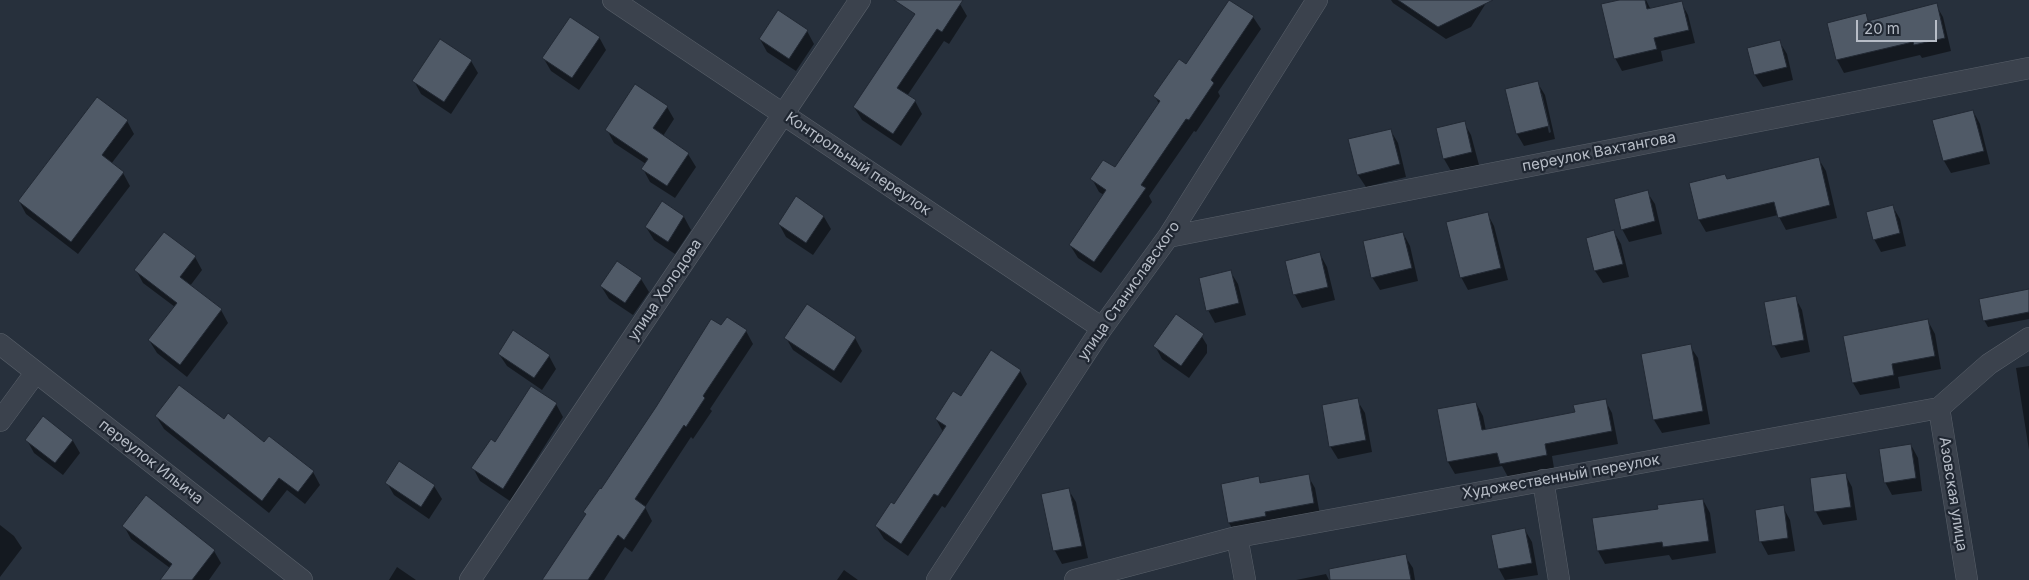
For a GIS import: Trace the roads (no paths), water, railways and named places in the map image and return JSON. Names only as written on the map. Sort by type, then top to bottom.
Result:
[{"type":"street","name":"Контрольный переулок","points":[[613,0],[1102,328]]},
{"type":"street","name":"улица Холодова","points":[[470,580],[860,0]]},
{"type":"street","name":"улица Станиславского","points":[[938,580],[1102,328],[1168,236],[1317,0]]},
{"type":"street","name":"переулок Вахтангова","points":[[1168,236],[2029,68]]},
{"type":"street","points":[[1939,408],[1989,364],[2029,338]]},
{"type":"street","name":"переулок Ильича","points":[[0,344],[302,580]]},
{"type":"street","points":[[0,421],[36,372]]},
{"type":"street","name":"Художественный переулок","points":[[1075,580],[1237,537],[1939,408]]},
{"type":"street","name":"Азовская улица","points":[[1939,408],[1967,580]]},
{"type":"street","points":[[1542,480],[1560,580]]},
{"type":"street","points":[[1237,537],[1245,580]]}]
